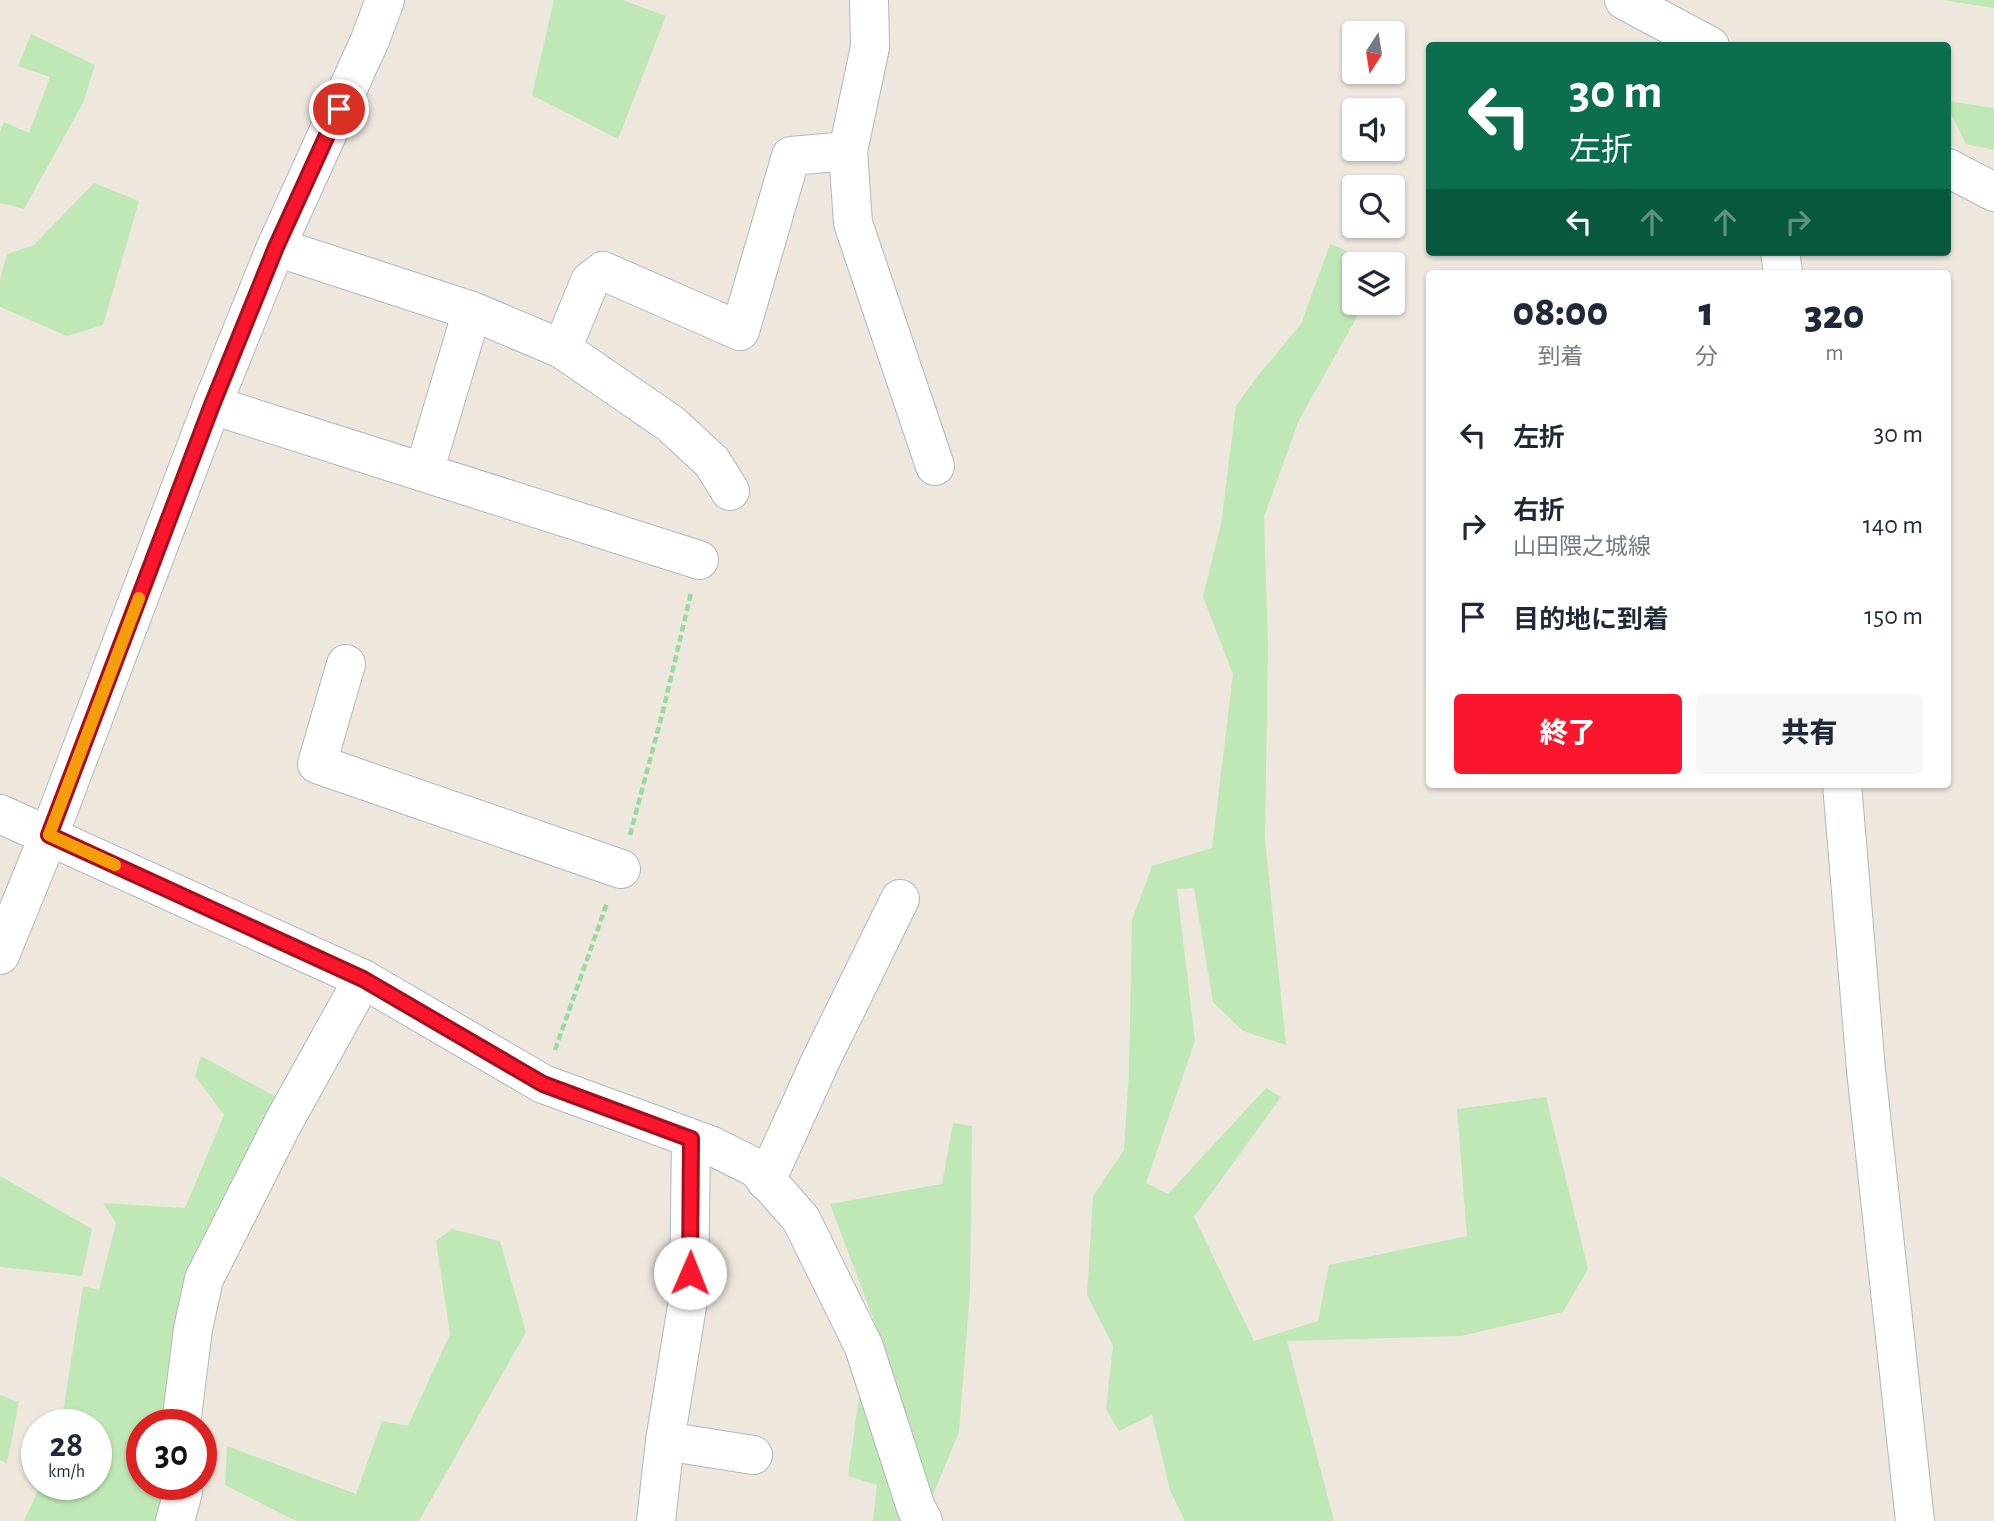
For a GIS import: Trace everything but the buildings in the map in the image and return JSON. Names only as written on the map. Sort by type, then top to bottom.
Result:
[{"type":"street","points":[[0,956],[49,835],[212,405],[276,247],[370,40],[385,0]]},
{"type":"street","points":[[869,0],[870,47],[848,151],[853,223],[935,466]]},
{"type":"street","points":[[1624,0],[1703,42]]},
{"type":"street","points":[[562,349],[590,281],[603,271],[740,331],[791,156],[848,151]]},
{"type":"street","points":[[1951,170],[1994,192]]},
{"type":"street","points":[[276,247],[472,311],[562,349],[671,424],[712,462],[730,491]]},
{"type":"street","points":[[425,472],[472,311]]},
{"type":"street","points":[[212,405],[699,560]]},
{"type":"street","points":[[345,664],[317,764],[621,869]]},
{"type":"street","points":[[1842,788],[1866,1070],[1915,1521]]},
{"type":"street","points":[[0,814],[363,979],[543,1084],[710,1145],[756,1168],[801,1219],[864,1348],[916,1507],[923,1521]]},
{"type":"street","points":[[766,1181],[820,1062],[900,899]]},
{"type":"street","points":[[183,1409],[193,1329],[204,1279],[283,1123],[363,979]]},
{"type":"street","points":[[656,1521],[665,1441],[689,1294],[691,1139]]},
{"type":"street","points":[[665,1441],[753,1455]]},
{"type":"street","points":[[175,1521],[181,1500]]},
{"type":"path","points":[[543,1084],[585,961],[621,869],[699,560]]},
{"type":"green space","points":[[554,0],[623,0],[666,16],[618,139],[532,95]]},
{"type":"green space","points":[[1942,0],[1994,0],[1994,8]]},
{"type":"green space","points":[[31,34],[95,65],[83,103],[24,209],[0,203],[0,132],[4,122],[29,133],[50,77],[18,66]]},
{"type":"green space","points":[[1951,101],[1994,108],[1994,150],[1966,144],[1951,114]]},
{"type":"green space","points":[[94,183],[139,201],[103,325],[67,336],[0,307],[0,280],[7,254],[34,245]]},
{"type":"green space","points":[[1330,244],[1346,250],[1347,252],[1342,252],[1342,315],[1357,317],[1299,420],[1264,517],[1268,645],[1265,839],[1286,1045],[1243,1031],[1213,1002],[1194,888],[1177,889],[1195,1041],[1146,1183],[1168,1194],[1266,1088],[1281,1097],[1194,1217],[1254,1341],[1318,1321],[1329,1265],[1467,1236],[1457,1109],[1546,1097],[1588,1269],[1563,1312],[1461,1336],[1287,1341],[1334,1521],[1185,1521],[1170,1490],[1152,1415],[1119,1431],[1106,1409],[1113,1346],[1087,1295],[1093,1196],[1124,1150],[1129,1071],[1132,920],[1152,866],[1212,848],[1233,674],[1203,597],[1221,524],[1236,406],[1301,324]]},
{"type":"green space","points":[[201,1056],[280,1099],[173,1409],[126,1409],[126,1500],[165,1500],[160,1521],[24,1521],[34,1500],[112,1500],[112,1409],[63,1409],[83,1286],[99,1290],[116,1223],[103,1203],[185,1208],[224,1115],[195,1076]]},
{"type":"green space","points":[[953,1123],[972,1126],[970,1291],[959,1432],[922,1521],[873,1521],[877,1485],[848,1476],[860,1389],[890,1363],[830,1204],[942,1184]]},
{"type":"green space","points":[[0,1176],[92,1229],[82,1276],[0,1267]]},
{"type":"green space","points":[[452,1229],[500,1241],[526,1332],[419,1521],[296,1521],[225,1485],[227,1446],[356,1494],[382,1421],[408,1426],[450,1334],[436,1241]]},
{"type":"green space","points":[[0,1395],[19,1402],[7,1463],[0,1461]]},
{"type":"slow traffic","points":[[115,865],[49,835],[139,598]]},
{"type":"route","points":[[339,109],[276,247],[212,405],[49,835],[363,979],[543,1084],[691,1139],[690,1273]]}]
